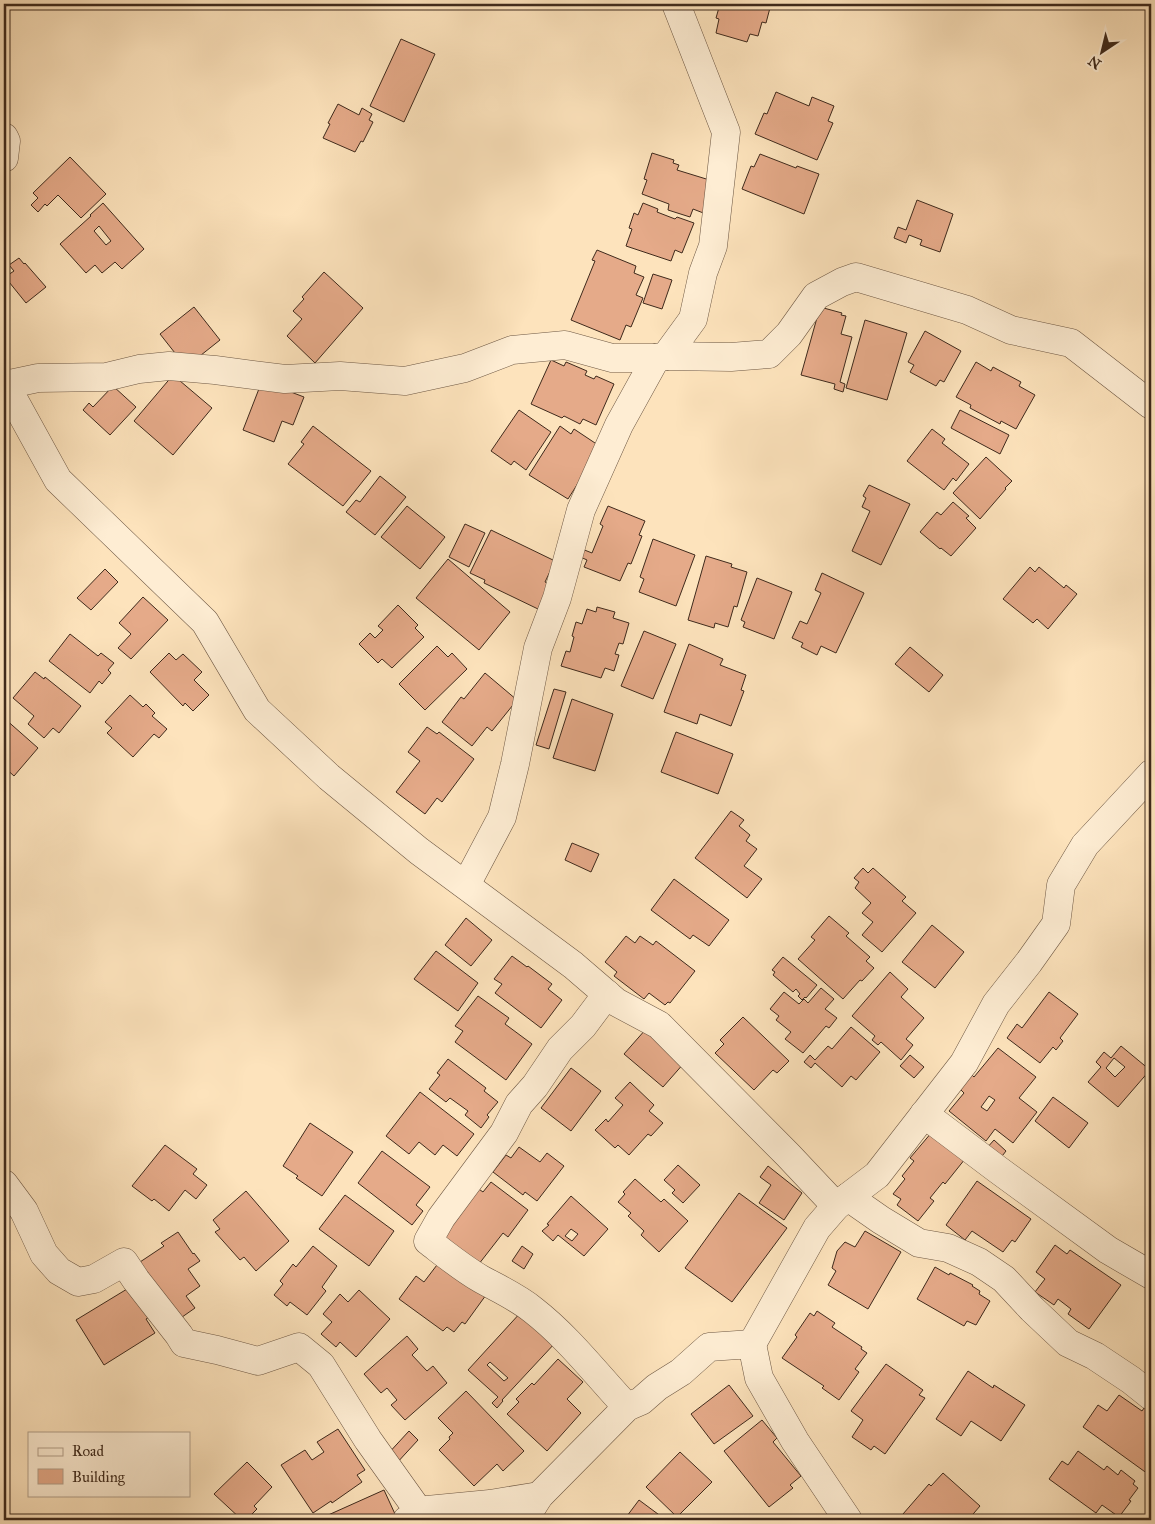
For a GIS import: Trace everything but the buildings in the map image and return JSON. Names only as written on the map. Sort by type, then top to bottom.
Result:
[{"type":"street","points":[[466,885],[502,818],[516,764],[538,648],[555,604],[581,510],[619,425],[661,357],[693,319],[703,274],[713,246],[726,132],[676,4]]},
{"type":"street","points":[[4,137],[6,141],[4,158]]},
{"type":"street","points":[[1151,404],[1070,343],[1011,330],[966,310],[856,277],[816,296],[789,334],[769,354],[731,357],[612,358],[565,345],[512,350],[465,368],[405,381],[340,376],[285,379],[169,366],[139,369],[106,376],[38,378],[4,384],[58,480],[205,622],[257,710],[329,777],[419,851],[573,965],[616,1002],[659,1025],[788,1155],[842,1201],[919,1243],[948,1248],[979,1262],[1004,1279],[1068,1343],[1095,1356],[1151,1396]]},
{"type":"street","points":[[848,1520],[795,1442],[759,1378],[752,1344],[817,1228],[842,1201],[877,1175],[964,1064],[996,1004],[1056,924],[1061,885],[1085,845],[1151,774]]},
{"type":"street","points":[[607,994],[583,1026],[560,1050],[535,1086],[519,1104],[504,1133],[441,1218],[428,1241],[480,1279],[510,1294],[549,1322],[567,1339],[627,1407]]},
{"type":"street","points":[[924,1114],[1108,1250],[1148,1267]]},
{"type":"street","points":[[4,1184],[24,1210],[44,1254],[59,1271],[78,1282],[94,1279],[124,1262],[184,1343],[258,1362],[299,1347],[321,1365],[413,1517],[427,1510],[490,1504],[539,1496]]},
{"type":"street","points":[[524,1520],[539,1496],[627,1407],[641,1401],[657,1386],[681,1372],[709,1347],[752,1344]]}]
